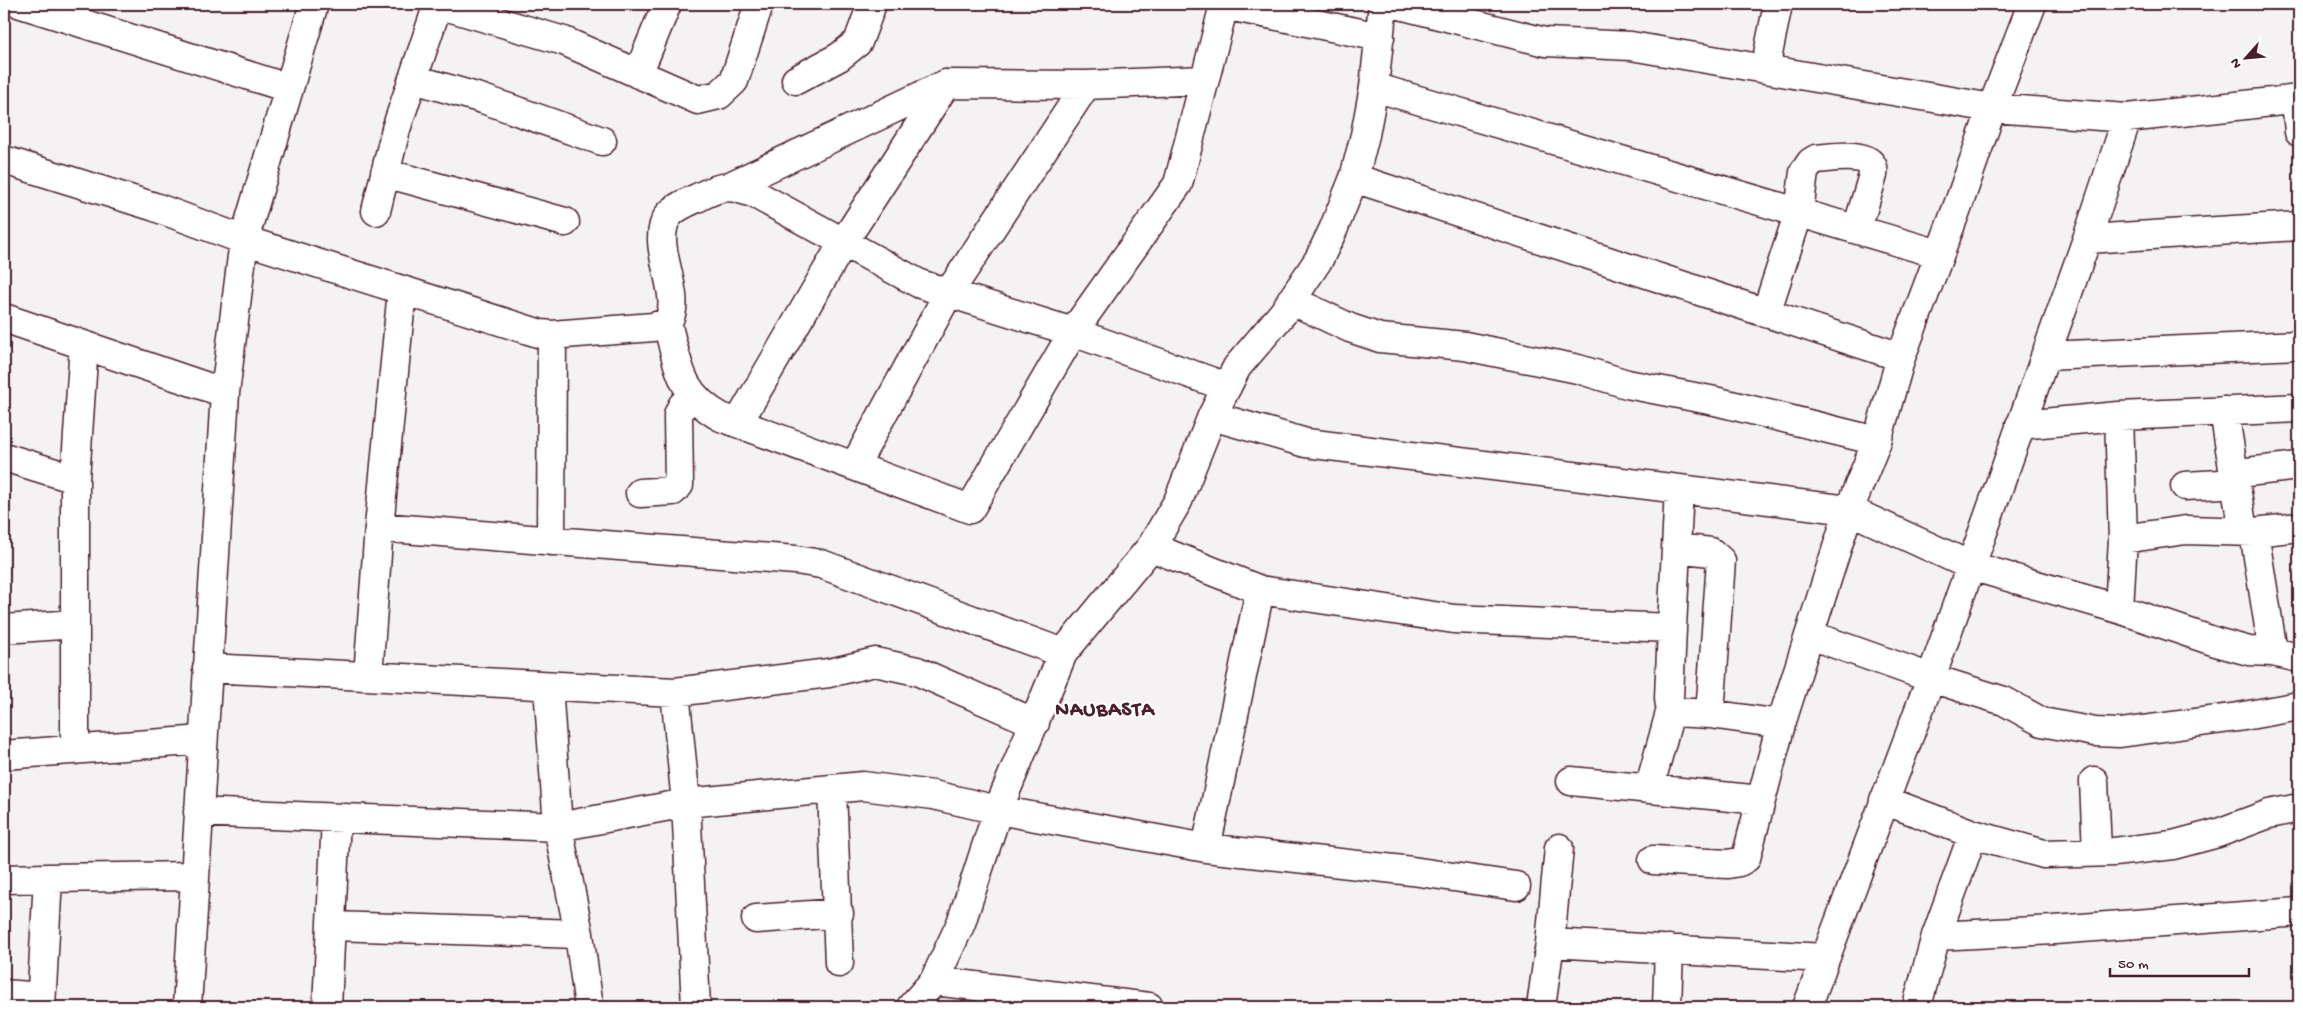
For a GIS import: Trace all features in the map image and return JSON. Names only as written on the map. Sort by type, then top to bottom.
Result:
[{"type":"street","points":[[195,1007],[187,1007],[225,393],[244,240],[314,4]]},
{"type":"street","points":[[376,211],[396,128],[438,4],[564,41],[698,100],[719,95],[734,80],[759,4]]},
{"type":"street","points":[[638,74],[667,4]]},
{"type":"street","points":[[796,80],[838,57],[858,42],[872,4]]},
{"type":"street","points":[[1204,80],[1086,85],[946,84],[730,186],[717,188],[675,209],[665,223],[663,243],[673,310],[667,323],[684,381],[692,395],[703,407],[738,423],[970,509],[1073,332],[1178,184],[1204,80],[1222,4],[1380,37]]},
{"type":"street","points":[[911,1007],[934,981],[961,923],[998,810],[1063,653],[1151,547],[1178,501],[1212,416],[1237,367],[1291,300],[1319,259],[1354,178],[1374,87],[1383,4]]},
{"type":"street","points":[[1396,4],[1545,42],[1631,46],[1992,108],[2127,118],[2298,99],[2299,132]]},
{"type":"street","points":[[1765,69],[1778,4]]},
{"type":"street","points":[[1653,860],[1728,864],[1743,861],[1746,858],[1780,724],[1849,510],[1877,441],[1901,357],[2032,4]]},
{"type":"street","points":[[32,5],[288,88]]},
{"type":"street","points":[[414,79],[483,99],[602,141]]},
{"type":"street","points":[[738,423],[842,243],[946,84]]},
{"type":"street","points":[[855,465],[948,294],[1086,85]]},
{"type":"street","points":[[1374,87],[1939,254]]},
{"type":"street","points":[[1807,1007],[1931,678],[2087,239],[2127,118]]},
{"type":"street","points":[[1766,313],[1799,212],[1804,172],[1811,162],[1816,159],[1860,157],[1872,163],[1874,168],[1857,230]]},
{"type":"street","points":[[4,160],[155,207],[244,240],[541,334],[552,335],[653,327],[667,323]]},
{"type":"street","points":[[385,173],[401,179],[565,222]]},
{"type":"street","points":[[1354,178],[1901,357]]},
{"type":"street","points":[[730,186],[755,194],[920,284],[1073,332],[1227,387]]},
{"type":"street","points":[[2087,239],[2299,226]]},
{"type":"street","points":[[368,676],[379,527],[402,290]]},
{"type":"street","points":[[1291,300],[1350,328],[1380,338],[1465,346],[1578,368],[1627,384],[1715,402],[1877,441]]},
{"type":"street","points":[[4,318],[225,393]]},
{"type":"street","points":[[551,541],[552,335]]},
{"type":"street","points":[[75,750],[76,479],[84,345]]},
{"type":"street","points":[[2045,356],[2299,345]]},
{"type":"street","points":[[640,493],[673,491],[680,485],[678,415],[682,406],[692,395]]},
{"type":"street","points":[[2020,425],[2119,416],[2299,408]]},
{"type":"street","points":[[2224,411],[2235,477],[2249,532],[2273,652]]},
{"type":"street","points":[[1212,416],[1306,443],[1849,510],[1971,566],[2119,609],[2216,642],[2249,651],[2273,652],[2299,658]]},
{"type":"street","points":[[2119,416],[2123,539],[2119,609]]},
{"type":"street","points":[[4,456],[76,479]]},
{"type":"street","points":[[2185,486],[2221,484],[2254,471],[2299,466]]},
{"type":"street","points":[[1649,789],[1671,709],[1669,698],[1679,489]]},
{"type":"street","points":[[379,527],[796,560],[821,564],[1063,653]]},
{"type":"street","points":[[2123,539],[2186,530],[2249,532],[2299,527]]},
{"type":"street","points":[[1151,547],[1260,590],[1454,619],[1672,628]]},
{"type":"street","points":[[1676,548],[1711,552],[1721,561],[1710,714]]},
{"type":"street","points":[[1206,848],[1260,590]]},
{"type":"street","points":[[4,629],[75,624]]},
{"type":"street","points":[[1810,635],[1931,678],[2004,701],[2042,722],[2095,732],[2120,733],[2238,717],[2299,706]]},
{"type":"street","points":[[207,668],[675,692],[828,673],[875,662],[917,671],[1035,723]]},
{"type":"street","points":[[548,686],[558,827],[579,934],[589,1007]]},
{"type":"street","points":[[675,692],[686,803],[696,1007]]},
{"type":"street","points":[[1671,709],[1678,713],[1710,714],[1780,724]]},
{"type":"street","points":[[4,756],[203,740]]},
{"type":"street","points":[[1570,781],[1761,800]]},
{"type":"street","points":[[2094,781],[2097,852]]},
{"type":"street","points":[[198,812],[558,827],[686,803],[872,787],[933,795],[998,810],[1206,848],[1412,871],[1516,886]]},
{"type":"street","points":[[832,790],[839,913],[839,963]]},
{"type":"street","points":[[1884,800],[1973,834],[2044,854],[2097,852],[2173,845],[2218,833],[2269,814],[2299,808]]},
{"type":"street","points":[[328,1007],[336,818]]},
{"type":"street","points":[[1918,1002],[1936,936],[1973,834]]},
{"type":"street","points":[[1541,1007],[1550,944],[1558,848]]},
{"type":"street","points":[[4,879],[195,876]]},
{"type":"street","points":[[4,994],[41,1002],[48,878]]},
{"type":"street","points":[[1936,936],[2054,930],[2299,912]]},
{"type":"street","points":[[756,919],[839,913]]},
{"type":"street","points":[[332,926],[579,934]]},
{"type":"street","points":[[1550,944],[1825,958]]},
{"type":"street","points":[[1667,1007],[1669,949]]},
{"type":"street","points":[[934,981],[1149,1007]]},
{"type":"district","name":"NAUBASTA","points":[[1105,708]]}]
